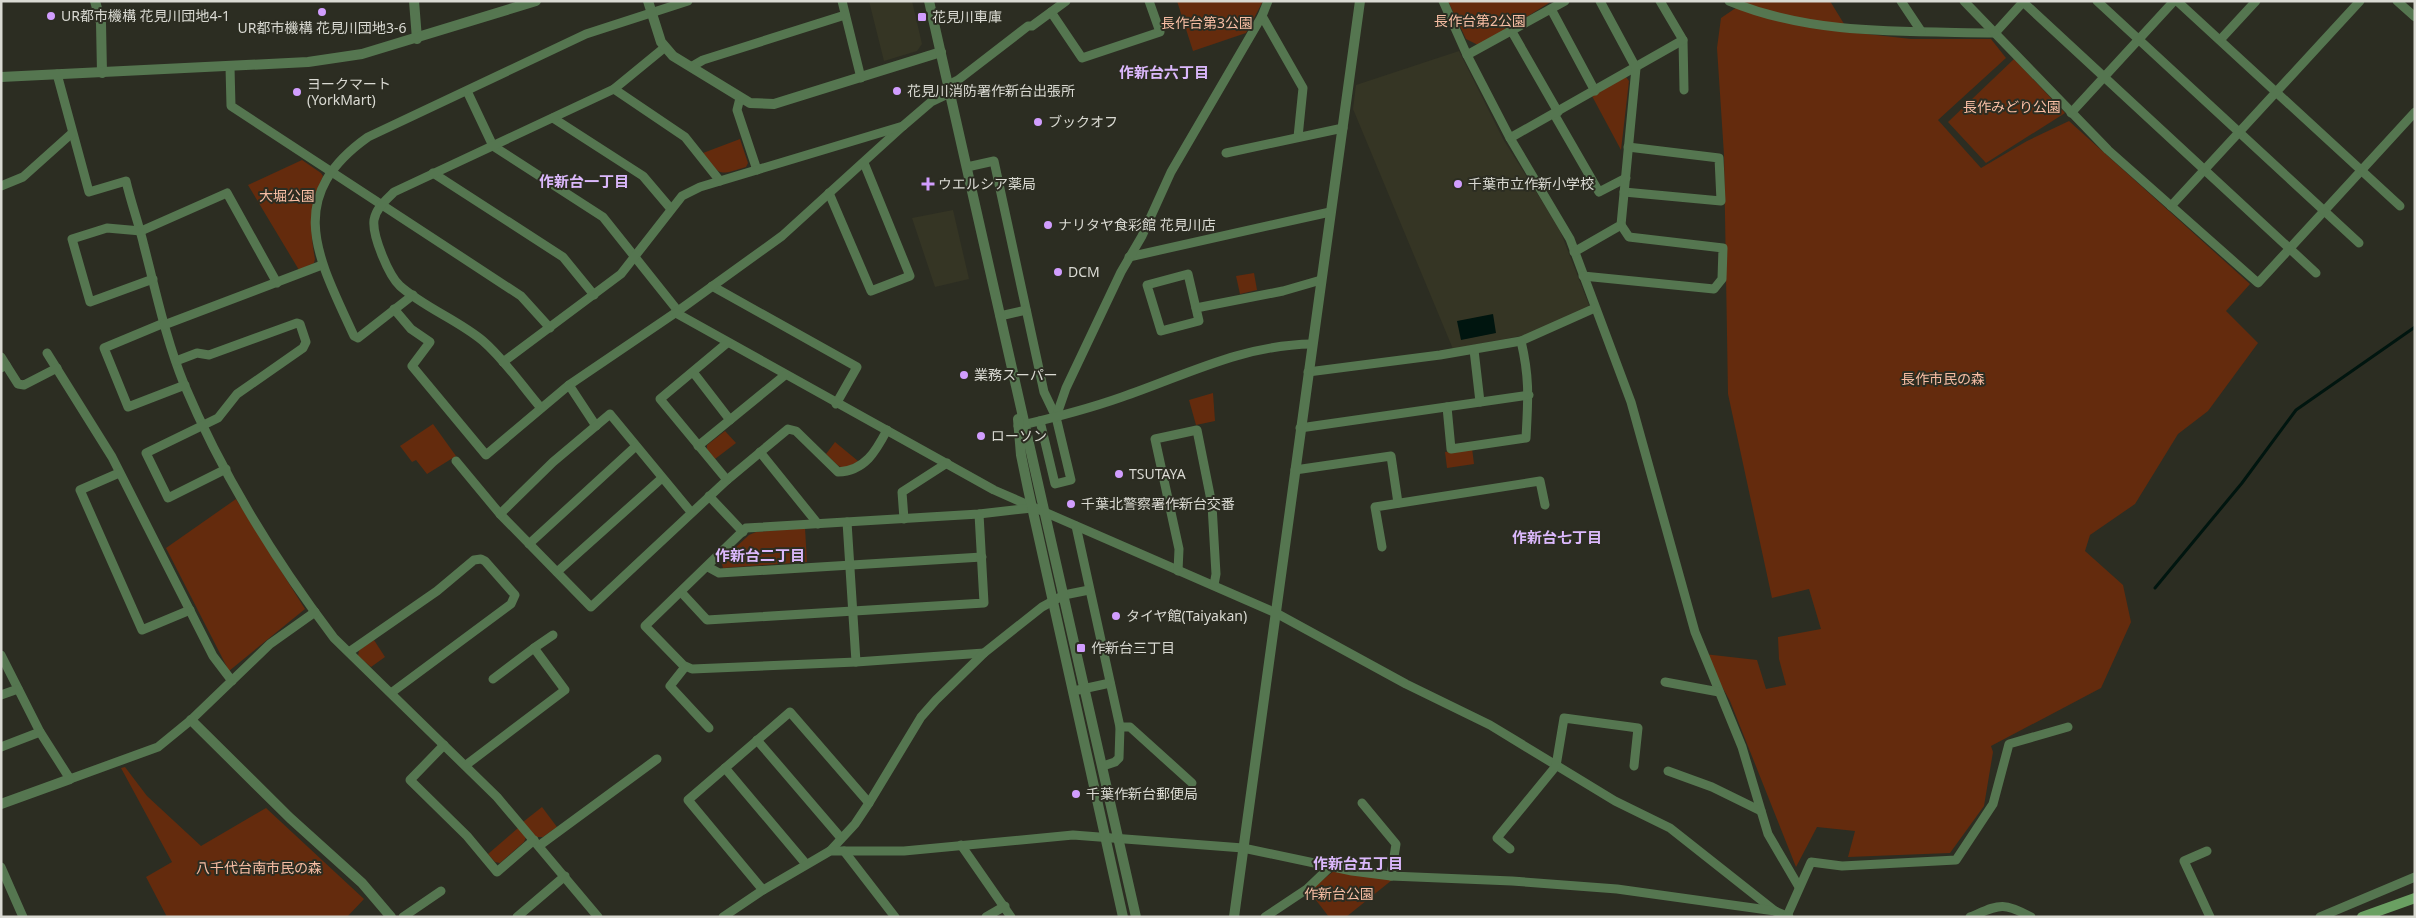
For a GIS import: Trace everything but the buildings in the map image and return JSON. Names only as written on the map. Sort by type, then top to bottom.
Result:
[{"type":"main road","points":[[2362,917],[2415,898]]},
{"type":"street","points":[[95,1],[101,23],[102,73]]},
{"type":"street","points":[[414,1],[417,39]]},
{"type":"street","points":[[1,77],[308,62],[362,54],[417,39],[536,1]]},
{"type":"street","points":[[648,1],[664,48],[740,98],[756,105],[774,104],[941,52]]},
{"type":"street","points":[[413,295],[358,338],[354,336],[322,265],[315,234],[316,208],[330,172],[351,148],[368,136],[586,34],[688,1]]},
{"type":"street","points":[[842,1],[861,78]]},
{"type":"street","points":[[929,1],[1000,316],[1016,390],[1021,425],[1064,595],[1136,917]]},
{"type":"street","points":[[394,309],[411,329],[430,342],[412,366],[486,455],[569,385],[677,312],[782,236],[930,102],[1028,26],[1032,26],[1066,1]]},
{"type":"street","points":[[1051,12],[1082,58],[1160,32],[1149,1]]},
{"type":"street","points":[[1056,418],[1066,388],[1129,257],[1142,236],[1171,172],[1262,16],[1268,1]]},
{"type":"street","points":[[1234,917],[1360,1]]},
{"type":"street","points":[[1443,1],[1467,55],[1510,138],[1570,239],[1631,402],[1695,632],[1742,748],[1768,834],[1799,887]]},
{"type":"street","points":[[1467,55],[1565,1]]},
{"type":"street","points":[[1583,276],[1714,289],[1722,279],[1723,248],[1629,237],[1621,225],[1636,68],[1600,1]]},
{"type":"street","points":[[1660,1],[1683,40],[1684,90]]},
{"type":"street","points":[[1729,1],[1745,8],[1820,26],[1855,30],[1995,33],[2023,2],[2316,273]]},
{"type":"street","points":[[1901,1],[1921,31]]},
{"type":"street","points":[[1964,1],[2108,150],[2258,283],[2415,112]]},
{"type":"street","points":[[2097,1],[2360,243]]},
{"type":"street","points":[[2071,113],[2176,1],[2400,206]]},
{"type":"street","points":[[2220,40],[2256,1]]},
{"type":"street","points":[[2171,206],[2360,1]]},
{"type":"street","points":[[2397,1],[2415,17]]},
{"type":"street","points":[[1551,9],[1595,91]]},
{"type":"street","points":[[691,67],[703,60],[845,15]]},
{"type":"street","points":[[1262,16],[1303,88],[1298,137]]},
{"type":"street","points":[[1511,30],[1599,192],[1626,178]]},
{"type":"street","points":[[1510,138],[1683,40]]},
{"type":"street","points":[[541,408],[492,349],[463,325],[401,287],[392,276],[376,239],[374,220],[380,205],[394,192],[614,89],[664,48]]},
{"type":"street","points":[[230,67],[232,106],[521,296],[550,328]]},
{"type":"street","points":[[57,74],[71,134],[89,192],[126,181],[134,214],[141,231],[164,324],[185,385],[244,502],[334,638],[497,797],[598,917]]},
{"type":"street","points":[[614,89],[685,137],[720,181]]},
{"type":"street","points":[[467,91],[493,146],[602,217],[636,257],[677,312],[727,343],[994,490],[1045,514],[1276,613],[1406,684],[1490,725],[1614,801],[1670,828],[1775,911]]},
{"type":"street","points":[[740,98],[737,110],[756,170]]},
{"type":"street","points":[[553,118],[643,176],[671,209]]},
{"type":"street","points":[[503,362],[621,274],[682,196],[720,181],[903,126]]},
{"type":"street","points":[[1226,153],[1343,128]]},
{"type":"street","points":[[1,186],[23,177],[71,134]]},
{"type":"street","points":[[1624,192],[1721,201],[1719,158],[1628,147]]},
{"type":"street","points":[[967,167],[994,161],[1044,392],[1056,418],[1071,480],[1055,484],[1040,421]]},
{"type":"street","points":[[829,193],[871,291],[910,276],[864,163]]},
{"type":"street","points":[[434,173],[563,257],[594,294]]},
{"type":"street","points":[[153,279],[90,302],[72,239],[107,228],[141,231],[227,193],[277,283]]},
{"type":"street","points":[[1129,257],[1330,212]]},
{"type":"street","points":[[1574,252],[1621,225]]},
{"type":"street","points":[[185,385],[128,407],[104,348],[322,265]]},
{"type":"street","points":[[1188,274],[1196,308],[1199,321],[1161,331],[1147,285],[1188,274]]},
{"type":"street","points":[[1196,308],[1283,291],[1321,280]]},
{"type":"street","points":[[712,286],[858,367],[836,404]]},
{"type":"street","points":[[1308,372],[1474,350],[1521,341],[1595,308]]},
{"type":"street","points":[[1000,316],[1026,310]]},
{"type":"street","points":[[176,360],[197,353],[209,355],[297,323],[300,324],[306,342],[303,348],[237,394],[221,416],[146,453],[168,498],[226,469]]},
{"type":"street","points":[[1447,407],[1451,449],[1526,438],[1530,395],[1528,368],[1521,341]]},
{"type":"street","points":[[727,343],[660,399],[727,480]]},
{"type":"street","points":[[1021,425],[1056,418],[1123,396],[1225,357],[1293,344],[1312,344]]},
{"type":"street","points":[[1474,350],[1480,402]]},
{"type":"street","points":[[47,352],[119,473],[214,656],[232,681]]},
{"type":"street","points":[[3,364],[18,384],[24,385],[57,368]]},
{"type":"street","points":[[693,372],[730,420]]},
{"type":"street","points":[[698,446],[785,375]]},
{"type":"street","points":[[569,385],[596,426]]},
{"type":"street","points":[[1300,428],[1530,395]]},
{"type":"street","points":[[500,514],[554,462],[610,414],[691,512]]},
{"type":"street","points":[[1021,425],[1021,455],[1123,917]]},
{"type":"street","points":[[456,461],[500,514],[591,607],[691,512],[788,429],[796,431],[838,472],[850,472],[874,456],[887,430]]},
{"type":"street","points":[[1178,571],[1179,549],[1156,439],[1197,430],[1212,505],[1216,574],[1214,585]]},
{"type":"street","points":[[530,544],[636,446]]},
{"type":"street","points":[[760,452],[818,524]]},
{"type":"street","points":[[1295,470],[1391,456],[1398,503]]},
{"type":"street","points":[[904,519],[902,492],[947,464]]},
{"type":"street","points":[[119,473],[80,490],[142,630],[190,610]]},
{"type":"street","points":[[557,572],[662,478]]},
{"type":"street","points":[[1382,546],[1375,507],[1540,481],[1545,504]]},
{"type":"street","points":[[709,496],[743,532]]},
{"type":"street","points":[[984,653],[719,670],[692,669],[686,667],[645,626],[746,528],[979,514],[1032,508]]},
{"type":"street","points":[[681,592],[707,620],[984,603],[979,514]]},
{"type":"street","points":[[847,522],[856,662]]},
{"type":"street","points":[[1076,526],[1120,727],[1119,758],[1115,762],[1103,766]]},
{"type":"street","points":[[708,566],[719,573],[982,557]]},
{"type":"street","points":[[349,652],[437,591],[474,560],[481,558],[485,561],[514,595],[511,604],[391,693]]},
{"type":"street","points":[[723,917],[763,890],[830,851],[854,824],[869,803],[921,717],[984,653],[1042,606],[1054,602],[1064,595],[1089,590]]},
{"type":"street","points":[[1,804],[158,747],[191,720],[270,644],[315,612]]},
{"type":"street","points":[[494,679],[553,635]]},
{"type":"street","points":[[466,765],[565,690],[534,648]]},
{"type":"street","points":[[1,654],[40,732],[70,778]]},
{"type":"street","points":[[686,667],[670,686],[709,728]]},
{"type":"street","points":[[1665,682],[1718,692]]},
{"type":"street","points":[[1073,691],[1110,683]]},
{"type":"street","points":[[1,695],[18,689]]},
{"type":"street","points":[[763,890],[688,800],[790,712],[869,803]]},
{"type":"street","points":[[1510,849],[1497,838],[1556,766],[1564,718],[1638,728],[1634,766]]},
{"type":"street","points":[[191,720],[290,818],[362,883],[391,917]]},
{"type":"street","points":[[1120,727],[1130,726],[1192,783]]},
{"type":"street","points":[[830,851],[904,850],[1073,835],[1106,837],[1243,848],[1391,876],[1512,881],[1617,889],[1775,911],[1788,916],[1811,862],[1842,866],[1956,860],[1993,804],[2009,744],[2068,727]]},
{"type":"street","points":[[1,747],[40,732]]},
{"type":"street","points":[[757,740],[840,838]]},
{"type":"street","points":[[444,745],[410,780],[467,836],[496,872],[657,759]]},
{"type":"street","points":[[725,768],[806,864]]},
{"type":"street","points":[[1668,771],[1712,787],[1761,811]]},
{"type":"street","points":[[1362,803],[1396,844],[1391,876]]},
{"type":"street","points":[[961,845],[1011,917]]},
{"type":"street","points":[[2207,850],[2184,861],[2210,917]]},
{"type":"street","points":[[844,851],[896,917]]},
{"type":"street","points":[[1265,917],[1307,889],[1331,866]]},
{"type":"street","points":[[1,867],[23,917]]},
{"type":"street","points":[[517,917],[565,876]]},
{"type":"street","points":[[2320,917],[2415,877]]},
{"type":"street","points":[[403,917],[441,891]]},
{"type":"street","points":[[1970,917],[2003,905],[2013,907],[2031,917]]},
{"type":"street","points":[[986,917],[1004,906]]},
{"type":"shaded area","points":[[869,1],[912,1],[922,44],[917,51],[884,61]]},
{"type":"shaded area","name":"千葉市立作新小学校","points":[[1459,51],[1503,139],[1559,228],[1589,305],[1586,310],[1526,335],[1453,349],[1353,109],[1356,85]]},
{"type":"shaded area","points":[[953,210],[969,279],[935,287],[912,218]]},
{"type":"shaded area","points":[[1493,314],[1496,333],[1461,340],[1457,321]]},
{"type":"green space","name":"長作台第3公園","points":[[1177,1],[1263,1],[1246,33],[1193,51]]},
{"type":"green space","name":"長作台第2公園","points":[[1448,1],[1552,1],[1480,46],[1466,39]]},
{"type":"green space","name":"長作市民の森","points":[[1746,1],[1830,1],[1849,32],[1911,39],[1991,39],[2006,58],[1938,120],[1981,168],[2027,141],[2069,121],[2250,284],[2226,311],[2258,343],[2208,411],[2178,434],[2135,504],[2090,535],[2085,551],[2123,585],[2131,622],[2101,688],[1991,746],[1993,752],[1984,806],[1950,853],[1848,857],[1855,831],[1817,827],[1796,867],[1730,701],[1704,654],[1757,660],[1766,689],[1786,685],[1779,659],[1778,637],[1821,629],[1809,589],[1772,598],[1728,394],[1724,155],[1717,48],[1721,18]]},
{"type":"green space","name":"長作みどり公園","points":[[2014,59],[2065,113],[1986,163],[1948,122]]},
{"type":"green space","points":[[1626,77],[1629,81],[1621,150],[1592,96]]},
{"type":"green space","points":[[740,139],[748,163],[746,167],[730,172],[720,172],[703,153]]},
{"type":"green space","name":"大堀公園","points":[[302,160],[323,176],[312,217],[314,263],[299,270],[248,185]]},
{"type":"green space","points":[[1254,273],[1257,290],[1240,294],[1236,276]]},
{"type":"green space","points":[[1213,393],[1215,421],[1196,425],[1189,400]]},
{"type":"green space","points":[[433,424],[456,456],[427,474],[416,460],[412,462],[400,446]]},
{"type":"green space","points":[[725,431],[736,443],[715,459],[707,450],[707,445]]},
{"type":"green space","points":[[835,442],[858,461],[847,467],[840,467],[826,454]]},
{"type":"green space","points":[[1472,448],[1474,464],[1447,468],[1445,452]]},
{"type":"green space","points":[[236,499],[305,609],[229,671],[166,548]]},
{"type":"green space","points":[[805,528],[807,562],[723,568],[721,561],[749,535],[756,532]]},
{"type":"green space","points":[[374,640],[385,657],[371,667],[358,656],[359,650]]},
{"type":"green space","name":"八千代台南市民の森","points":[[125,767],[147,796],[201,846],[266,808],[364,899],[347,917],[167,917],[146,877],[172,862],[121,768]]},
{"type":"green space","points":[[542,807],[557,827],[543,837],[536,837],[523,822]]},
{"type":"green space","points":[[518,828],[526,837],[524,842],[500,863],[495,862],[488,854]]},
{"type":"green space","name":"作新台公園","points":[[1335,870],[1392,880],[1346,917],[1329,917],[1309,891]]},
{"type":"waterway","points":[[2155,588],[2242,483],[2296,410],[2415,327]]},
{"type":"place","name":"UR都市機構 花見川団地3-6","points":[[322,12]]},
{"type":"place","name":"UR都市機構 花見川団地4-1","points":[[51,16]]},
{"type":"place","name":"花見川車庫","points":[[922,17]]},
{"type":"place","name":"花見川消防署作新台出張所","points":[[897,91]]},
{"type":"place","name":"ヨークマート (YorkMart)","points":[[297,92]]},
{"type":"place","name":"ブックオフ","points":[[1038,122]]},
{"type":"place","name":"ウエルシア薬局","points":[[928,184]]},
{"type":"place","name":"千葉市立作新小学校","points":[[1458,184]]},
{"type":"place","name":"ナリタヤ食彩館 花見川店","points":[[1048,225]]},
{"type":"place","name":"DCM","points":[[1058,272]]},
{"type":"place","name":"業務スーパー","points":[[964,375]]},
{"type":"place","name":"ローソン","points":[[981,436]]},
{"type":"place","name":"TSUTAYA","points":[[1119,474]]},
{"type":"place","name":"千葉北警察署作新台交番","points":[[1071,504]]},
{"type":"place","name":"タイヤ館(Taiyakan)","points":[[1116,616]]},
{"type":"place","name":"作新台三丁目","points":[[1081,648]]},
{"type":"place","name":"千葉作新台郵便局","points":[[1076,794]]},
{"type":"district","name":"作新台六丁目","points":[[1164,73]]},
{"type":"district","name":"作新台一丁目","points":[[584,182]]},
{"type":"district","name":"作新台七丁目","points":[[1557,538]]},
{"type":"district","name":"作新台二丁目","points":[[760,556]]},
{"type":"district","name":"作新台五丁目","points":[[1358,864]]}]
